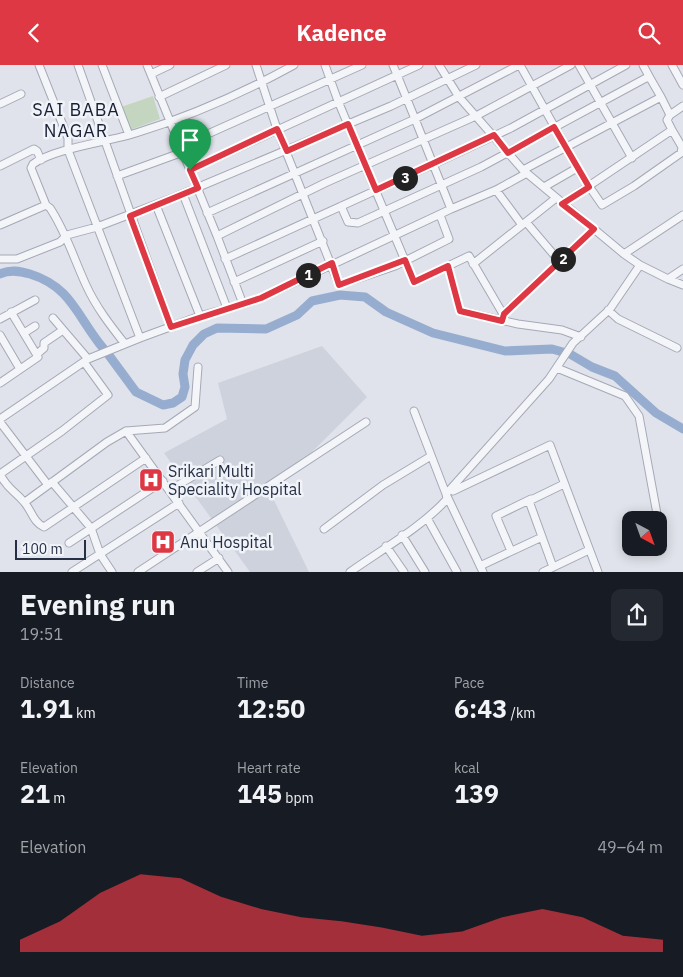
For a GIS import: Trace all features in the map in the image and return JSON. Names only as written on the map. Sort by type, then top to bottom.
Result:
[{"type":"street","points":[[39,65],[68,138],[68,150],[140,338]]},
{"type":"street","points":[[78,65],[130,216],[171,327]]},
{"type":"street","points":[[102,65],[128,135]]},
{"type":"street","points":[[147,65],[243,304]]},
{"type":"street","points":[[151,74],[170,65]]},
{"type":"street","points":[[159,97],[226,65]]},
{"type":"street","points":[[256,65],[277,129],[332,263],[339,285],[405,260],[449,239],[440,215]]},
{"type":"street","points":[[124,344],[96,305],[74,259],[67,235],[50,208],[46,205],[32,168],[35,162],[68,150],[170,122],[261,83],[294,65]]},
{"type":"street","points":[[325,65],[356,145],[414,282],[469,256],[503,318]]},
{"type":"street","points":[[117,176],[182,149],[330,78],[362,65]]},
{"type":"street","points":[[393,65],[425,139],[433,165],[451,209]]},
{"type":"street","points":[[190,170],[419,65]]},
{"type":"street","points":[[439,65],[460,97],[525,172],[624,254],[640,265],[683,285]]},
{"type":"street","points":[[0,259],[17,259],[60,242],[67,235],[130,216],[287,151],[476,65]]},
{"type":"street","points":[[207,213],[415,119],[519,65],[565,148],[602,205],[642,181],[681,153],[682,147],[667,120],[670,115],[683,106]]},
{"type":"street","points":[[217,236],[366,165],[476,116],[571,65]]},
{"type":"street","points":[[579,65],[632,158]]},
{"type":"street","points":[[225,259],[433,165],[626,65]]},
{"type":"street","points":[[643,65],[670,115]]},
{"type":"street","points":[[672,65],[683,85]]},
{"type":"street","points":[[341,205],[350,223],[385,211],[508,153],[600,102],[650,78]]},
{"type":"street","points":[[0,104],[21,94]]},
{"type":"street","points":[[112,572],[100,554],[91,528],[75,508],[27,457],[0,421],[86,360],[200,316],[261,298],[332,263],[496,190],[565,148],[661,97]]},
{"type":"street","points":[[562,204],[672,130]]},
{"type":"street","points":[[0,166],[34,149],[41,160]]},
{"type":"street","points":[[544,187],[577,168]]},
{"type":"street","points":[[496,190],[524,224],[560,262]]},
{"type":"street","points":[[183,194],[228,308]]},
{"type":"street","points":[[473,264],[556,198]]},
{"type":"street","points":[[0,225],[46,205]]},
{"type":"street","points":[[156,205],[200,316]]},
{"type":"street","points":[[624,254],[683,215]]},
{"type":"street","points":[[503,318],[594,229]]},
{"type":"street","points":[[234,282],[323,241]]},
{"type":"street","points":[[352,571],[427,518],[447,499],[446,494],[480,460],[549,379],[568,350],[608,310],[640,265]]},
{"type":"street","points":[[448,266],[460,311],[562,330],[581,337]]},
{"type":"street","points":[[668,279],[683,269]]},
{"type":"street","points":[[0,319],[35,300]]},
{"type":"street","points":[[608,310],[618,319],[677,348]]},
{"type":"street","points":[[11,312],[37,354]]},
{"type":"street","points":[[53,318],[86,360],[108,395],[27,457],[0,474],[13,494],[25,502],[30,514],[43,527],[75,508],[146,458]]},
{"type":"street","points":[[24,333],[35,326]]},
{"type":"street","points":[[1,380],[38,357],[37,354],[44,348],[44,343],[63,329]]},
{"type":"street","points":[[0,335],[20,369]]},
{"type":"street","points":[[25,502],[107,442],[126,431],[165,428],[195,407],[198,367]]},
{"type":"street","points":[[557,367],[625,396],[631,403],[639,416],[656,511]]},
{"type":"street","points":[[414,411],[446,494],[481,569],[511,551],[542,537]]},
{"type":"street","points":[[138,572],[366,422]]},
{"type":"street","points":[[126,431],[228,572]]},
{"type":"street","points":[[446,494],[550,445],[598,572]]},
{"type":"street","points":[[324,529],[383,485],[431,456]]},
{"type":"street","points":[[170,490],[220,460]]},
{"type":"street","points":[[69,543],[163,481]]},
{"type":"street","points":[[511,551],[496,516],[564,484]]},
{"type":"street","points":[[532,499],[529,501],[553,567]]},
{"type":"street","points":[[72,572],[179,503]]},
{"type":"street","points":[[427,518],[457,572]]},
{"type":"street","points":[[402,535],[426,572]]},
{"type":"street","points":[[386,546],[404,572]]},
{"type":"street","points":[[543,572],[590,550]]},
{"type":"street","points":[[197,572],[219,558]]},
{"type":"shaded area","points":[[322,346],[367,397],[307,457],[267,486],[309,572],[250,572],[164,453],[227,419],[218,383]]},
{"type":"green space","points":[[153,96],[160,119],[130,130],[121,107]]},
{"type":"waterway","points":[[0,274],[11,271],[22,272],[44,280],[55,287],[65,295],[103,348]]},
{"type":"waterway","points":[[108,354],[136,392],[163,405],[173,403],[182,397],[185,387],[183,374],[185,360],[193,345],[204,334],[217,328],[266,329],[297,315],[312,301],[340,295],[365,297],[386,312],[433,333],[505,351],[552,349],[570,354],[592,367],[615,376],[656,413],[683,429]]},
{"type":"place","name":"Srikari Multi Speciality Hospital","points":[[151,480]]},
{"type":"place","name":"Anu Hospital","points":[[163,542]]},
{"type":"district","name":"SAI BABA NAGAR","points":[[76,120]]},
{"type":"route","points":[[348,124],[376,190],[494,135],[508,153],[554,127],[589,187],[562,204],[594,229],[504,314],[502,321],[460,311],[448,266],[414,282],[405,260],[395,266],[339,285],[332,263],[261,298],[200,316],[171,327],[130,216],[198,188],[190,170],[277,129],[287,151],[348,124]]}]
